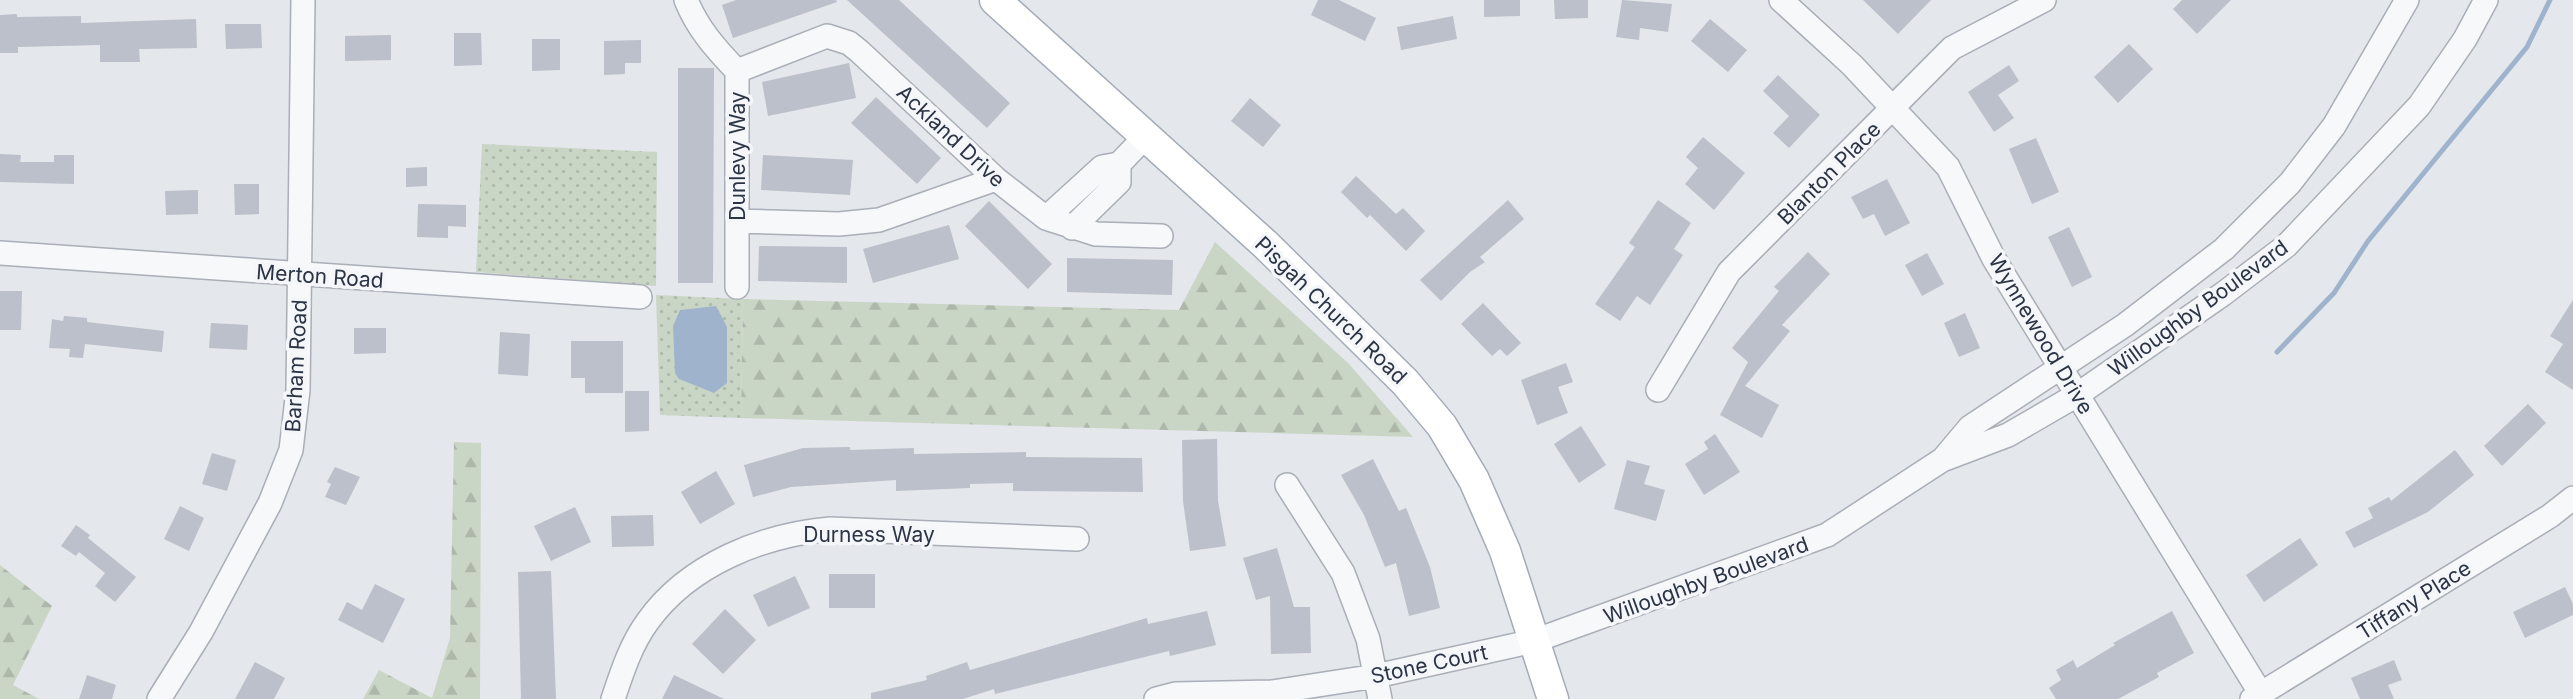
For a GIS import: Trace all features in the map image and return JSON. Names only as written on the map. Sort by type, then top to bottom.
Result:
[{"type":"main road","name":"Pisgah Church Road","points":[[995,0],[1147,135],[1368,344],[1442,426],[1474,480],[1505,551],[1553,699]]},
{"type":"street","name":"Barham Road","points":[[159,699],[229,582],[270,503],[291,450],[298,390],[303,0]]},
{"type":"street","name":"Dunlevy Way","points":[[686,0],[696,23],[711,45],[737,71],[737,287]]},
{"type":"street","name":"Wynnewood Drive","points":[[1781,0],[1895,108],[1948,167],[1994,259],[2259,697]]},
{"type":"street","name":"Blanton Place","points":[[1658,390],[1729,272],[1952,48],[2044,0]]},
{"type":"street","name":"Willoughby Boulevard","points":[[1942,460],[1970,427],[2061,367],[2224,249],[2290,183],[2334,127],[2407,0]]},
{"type":"street","name":"Willoughby Boulevard","points":[[1534,641],[1828,535],[1942,460],[2008,435],[2077,395],[2223,295],[2286,246],[2419,106],[2465,39],[2486,0]]},
{"type":"street","name":"Ackland Drive","points":[[737,71],[815,39],[838,38],[859,51],[996,179],[1046,218],[1096,234],[1161,236]]},
{"type":"street","points":[[1046,218],[1102,167],[1119,164],[1147,135]]},
{"type":"street","points":[[1072,228],[1119,182],[1119,164]]},
{"type":"street","points":[[737,221],[839,224],[879,220],[996,179]]},
{"type":"street","name":"Merton Road","points":[[0,253],[640,297]]},
{"type":"street","points":[[1287,485],[1343,573],[1368,639],[1381,699]]},
{"type":"street","name":"Tiffany Place","points":[[2259,697],[2550,516],[2573,498]]},
{"type":"street","name":"Durness Way","points":[[613,699],[627,660],[649,620],[698,574],[732,554],[769,541],[796,532],[830,529],[1077,539]]},
{"type":"street","name":"Stone Court","points":[[1156,699],[1175,694],[1272,692],[1376,676],[1534,641]]},
{"type":"green space","points":[[482,144],[657,152],[656,286],[476,272]]},
{"type":"green space","points":[[1215,242],[1348,363],[1413,437],[741,418],[743,299],[1179,310]]},
{"type":"green space","points":[[656,295],[743,299],[741,418],[660,415]]},
{"type":"green space","points":[[454,442],[481,443],[480,699],[363,699],[379,670],[432,698],[450,638]]},
{"type":"green space","points":[[0,565],[52,606],[13,685],[39,699],[0,699]]},
{"type":"water","points":[[716,306],[727,327],[727,383],[714,393],[679,379],[675,373],[673,326],[680,310]]},
{"type":"building","points":[[736,0],[837,2],[733,38],[722,5]]},
{"type":"building","points":[[847,0],[899,0],[1010,103],[987,128]]},
{"type":"building","points":[[1318,0],[1339,0],[1376,18],[1365,41],[1311,15]]},
{"type":"building","points":[[1484,0],[1520,0],[1520,16],[1484,17]]},
{"type":"building","points":[[1554,0],[1588,0],[1588,18],[1555,19]]},
{"type":"building","points":[[1622,0],[1672,4],[1668,32],[1640,28],[1639,40],[1616,37]]},
{"type":"building","points":[[1863,0],[1931,0],[1898,34]]},
{"type":"building","points":[[2182,0],[2231,0],[2197,34],[2173,9]]},
{"type":"building","points":[[17,14],[17,17],[81,16],[81,23],[196,19],[197,48],[139,49],[140,62],[100,62],[100,45],[18,47],[18,53],[0,53],[0,15]]},
{"type":"building","points":[[1453,16],[1457,39],[1401,50],[1397,27]]},
{"type":"building","points":[[1710,19],[1747,50],[1728,72],[1691,41]]},
{"type":"building","points":[[225,24],[261,24],[262,48],[226,49]]},
{"type":"building","points":[[454,33],[481,33],[482,65],[454,66]]},
{"type":"building","points":[[391,35],[391,60],[345,61],[345,36]]},
{"type":"building","points":[[532,39],[560,39],[560,70],[532,71]]},
{"type":"building","points":[[641,40],[641,63],[625,63],[625,74],[604,75],[604,41]]},
{"type":"building","points":[[2129,44],[2153,69],[2118,103],[2094,77]]},
{"type":"building","points":[[849,63],[856,98],[768,116],[762,82]]},
{"type":"building","points":[[2009,65],[2019,81],[1998,95],[2014,118],[1994,132],[1968,92]]},
{"type":"building","points":[[678,68],[714,68],[713,283],[678,283]]},
{"type":"building","points":[[1778,75],[1820,115],[1789,148],[1773,133],[1789,116],[1763,91]]},
{"type":"building","points":[[876,97],[941,158],[917,184],[851,123]]},
{"type":"building","points":[[1250,98],[1281,125],[1263,147],[1231,121]]},
{"type":"building","points":[[1703,137],[1745,173],[1714,210],[1685,184],[1698,168],[1686,157]]},
{"type":"building","points":[[2036,138],[2059,192],[2032,204],[2009,149]]},
{"type":"building","points":[[0,154],[21,155],[20,162],[54,162],[54,155],[74,155],[74,184],[0,182]]},
{"type":"building","points":[[763,155],[853,160],[850,195],[761,190]]},
{"type":"building","points":[[427,167],[427,186],[406,187],[406,168]]},
{"type":"building","points":[[1356,176],[1396,214],[1403,208],[1425,231],[1406,251],[1370,215],[1367,218],[1341,192]]},
{"type":"building","points":[[1887,179],[1910,223],[1885,236],[1874,214],[1863,219],[1851,197]]},
{"type":"building","points":[[234,184],[259,184],[259,214],[235,215]]},
{"type":"building","points":[[198,190],[198,214],[166,215],[165,191]]},
{"type":"building","points":[[1508,200],[1524,219],[1480,257],[1485,262],[1470,272],[1441,301],[1420,280]]},
{"type":"building","points":[[1658,200],[1691,223],[1674,249],[1683,255],[1650,305],[1637,296],[1620,321],[1595,304],[1635,247],[1629,243]]},
{"type":"building","points":[[989,201],[1052,264],[1028,289],[965,226]]},
{"type":"building","points":[[418,204],[466,205],[466,227],[448,226],[448,238],[417,237]]},
{"type":"building","points":[[949,225],[959,259],[873,283],[863,249]]},
{"type":"building","points":[[2069,227],[2092,277],[2072,287],[2048,237]]},
{"type":"building","points":[[759,246],[847,247],[847,283],[758,281]]},
{"type":"building","points":[[1808,252],[1830,274],[1782,325],[1790,331],[1745,386],[1779,405],[1762,438],[1720,415],[1748,362],[1732,348],[1779,291],[1774,287]]},
{"type":"building","points":[[1927,253],[1944,284],[1922,296],[1905,265]]},
{"type":"building","points":[[1067,258],[1173,260],[1172,295],[1067,292]]},
{"type":"building","points":[[0,291],[22,291],[21,330],[0,330]]},
{"type":"building","points":[[2573,300],[2573,390],[2545,372],[2563,344],[2550,336]]},
{"type":"building","points":[[1483,303],[1521,343],[1507,356],[1500,349],[1492,356],[1461,324]]},
{"type":"building","points":[[1965,313],[1980,348],[1959,357],[1944,323]]},
{"type":"building","points":[[64,316],[87,318],[87,322],[164,331],[162,352],[85,344],[83,358],[69,357],[70,349],[49,348],[52,319],[63,321]]},
{"type":"building","points":[[211,323],[248,325],[247,350],[209,348]]},
{"type":"building","points":[[354,328],[386,328],[386,353],[354,354]]},
{"type":"building","points":[[500,332],[530,334],[528,376],[498,374]]},
{"type":"building","points":[[571,341],[623,341],[623,393],[585,393],[585,378],[571,378]]},
{"type":"building","points":[[1566,363],[1573,382],[1558,387],[1568,413],[1537,425],[1521,380]]},
{"type":"building","points":[[625,391],[649,391],[649,431],[625,432]]},
{"type":"building","points":[[2528,404],[2546,423],[2502,466],[2484,446]]},
{"type":"building","points":[[1581,426],[1606,465],[1579,483],[1554,444]]},
{"type":"building","points":[[1715,434],[1740,472],[1704,495],[1685,464],[1708,449],[1704,442]]},
{"type":"building","points":[[1217,439],[1218,501],[1226,546],[1190,551],[1183,501],[1182,440]]},
{"type":"building","points":[[850,447],[850,450],[914,448],[914,454],[1026,452],[1026,457],[1142,458],[1143,492],[1013,491],[1013,483],[896,491],[896,480],[791,487],[753,497],[744,465],[803,448]]},
{"type":"building","points":[[2455,450],[2474,475],[2428,512],[2354,548],[2345,532],[2373,518],[2368,508],[2389,497],[2391,501]]},
{"type":"building","points":[[212,453],[236,460],[227,491],[202,484]]},
{"type":"building","points":[[1373,459],[1399,511],[1406,508],[1430,567],[1440,608],[1409,616],[1396,563],[1385,567],[1364,515],[1341,475]]},
{"type":"building","points":[[1627,460],[1650,466],[1644,484],[1665,490],[1656,521],[1614,509]]},
{"type":"building","points":[[335,467],[360,477],[346,505],[325,497],[331,484],[327,482]]},
{"type":"building","points":[[716,471],[735,504],[700,524],[681,492]]},
{"type":"building","points":[[180,506],[204,518],[189,551],[164,539]]},
{"type":"building","points":[[575,507],[591,542],[551,561],[534,526]]},
{"type":"building","points":[[653,515],[654,546],[612,547],[611,516]]},
{"type":"building","points":[[76,525],[136,577],[115,602],[95,586],[105,573],[79,552],[76,556],[61,546]]},
{"type":"building","points":[[2300,538],[2318,565],[2264,602],[2246,575]]},
{"type":"building","points":[[1277,548],[1294,607],[1310,607],[1311,653],[1271,654],[1270,596],[1256,600],[1243,558]]},
{"type":"building","points":[[551,571],[556,699],[521,699],[518,572]]},
{"type":"building","points":[[829,574],[875,574],[875,608],[829,608]]},
{"type":"building","points":[[795,576],[810,608],[768,627],[753,595]]},
{"type":"building","points":[[375,584],[405,599],[383,643],[338,620],[347,602],[362,610]]},
{"type":"building","points":[[2565,587],[2573,604],[2573,615],[2525,638],[2513,612]]},
{"type":"building","points":[[725,609],[756,640],[723,674],[692,644]]},
{"type":"building","points":[[1207,611],[1216,645],[1170,656],[1169,651],[995,694],[994,689],[963,699],[871,699],[871,693],[927,680],[926,676],[967,662],[970,670],[1147,618],[1148,624]]},
{"type":"building","points":[[2172,611],[2194,653],[2157,673],[2159,677],[2118,699],[2056,699],[2049,688],[2061,680],[2056,670],[2073,660],[2077,668],[2115,645],[2113,643]]},
{"type":"building","points":[[2394,660],[2402,680],[2388,685],[2394,699],[2360,699],[2351,678]]},
{"type":"building","points":[[255,662],[285,678],[274,699],[235,699]]},
{"type":"building","points":[[87,675],[116,685],[112,699],[79,699]]},
{"type":"building","points":[[674,675],[724,699],[662,699]]},
{"type":"waterway","points":[[2277,352],[2334,293],[2368,241],[2527,47],[2550,0]]}]
